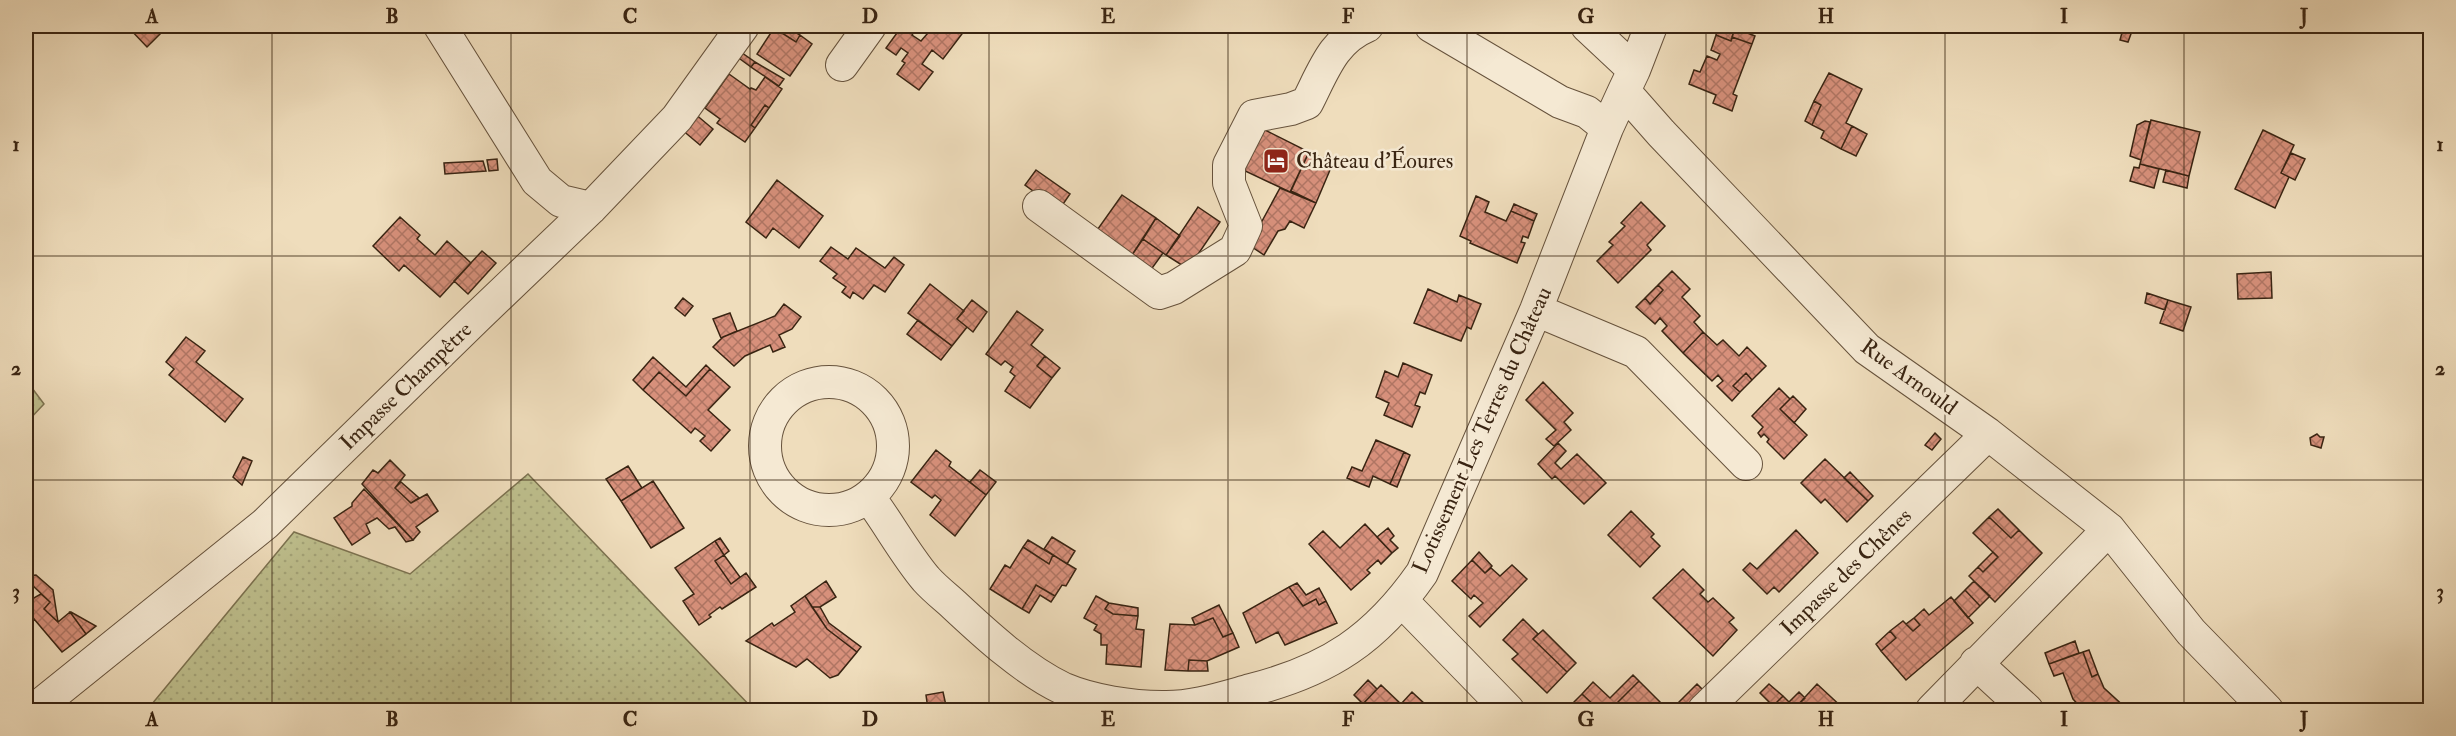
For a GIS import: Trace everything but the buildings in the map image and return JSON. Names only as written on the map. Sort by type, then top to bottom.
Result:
[{"type":"street","points":[[440,26],[537,182],[561,201],[591,208]]},
{"type":"street","name":"Impasse Champêtre","points":[[34,711],[265,524],[591,208],[677,118],[743,26]]},
{"type":"street","points":[[842,65],[870,26]]},
{"type":"street","points":[[1039,206],[1159,293],[1174,288],[1235,250],[1245,226],[1229,183],[1229,165],[1254,116],[1307,103],[1338,45],[1356,30],[1367,26]]},
{"type":"street","points":[[1431,26],[1560,102],[1587,112],[1607,128]]},
{"type":"street","name":"Rue Arnould","points":[[1587,26],[1629,80],[1661,133],[1867,350],[1988,434],[2109,529],[2191,632],[2267,711]]},
{"type":"street","name":"Lotissement Les Terres du Château","points":[[869,497],[926,579],[986,635],[1037,673],[1060,700],[1164,707],[1206,706],[1272,685],[1331,662],[1370,633],[1402,601],[1422,573],[1536,310],[1607,128],[1651,26]]},
{"type":"street","points":[[1536,310],[1636,352],[1746,464]]},
{"type":"street","points":[[831,381],[853,386],[872,398],[886,416],[893,438],[892,460],[884,481],[869,497],[849,508],[826,511],[804,507],[785,495],[771,477],[764,456],[765,434],[773,412],[788,396],[808,385],[831,381]]},
{"type":"street","name":"Impasse des Chênes","points":[[1704,711],[1988,434]]},
{"type":"street","points":[[1932,711],[1976,663],[2109,529]]},
{"type":"street","points":[[1402,601],[1508,711]]},
{"type":"street","points":[[1976,663],[2027,711]]},
{"type":"green space","points":[[26,380],[44,404],[26,423]]},
{"type":"green space","points":[[528,474],[754,710],[147,710],[294,532],[410,574]]},
{"type":"place","name":"Château d'Éoures","points":[[1276,161]]}]
